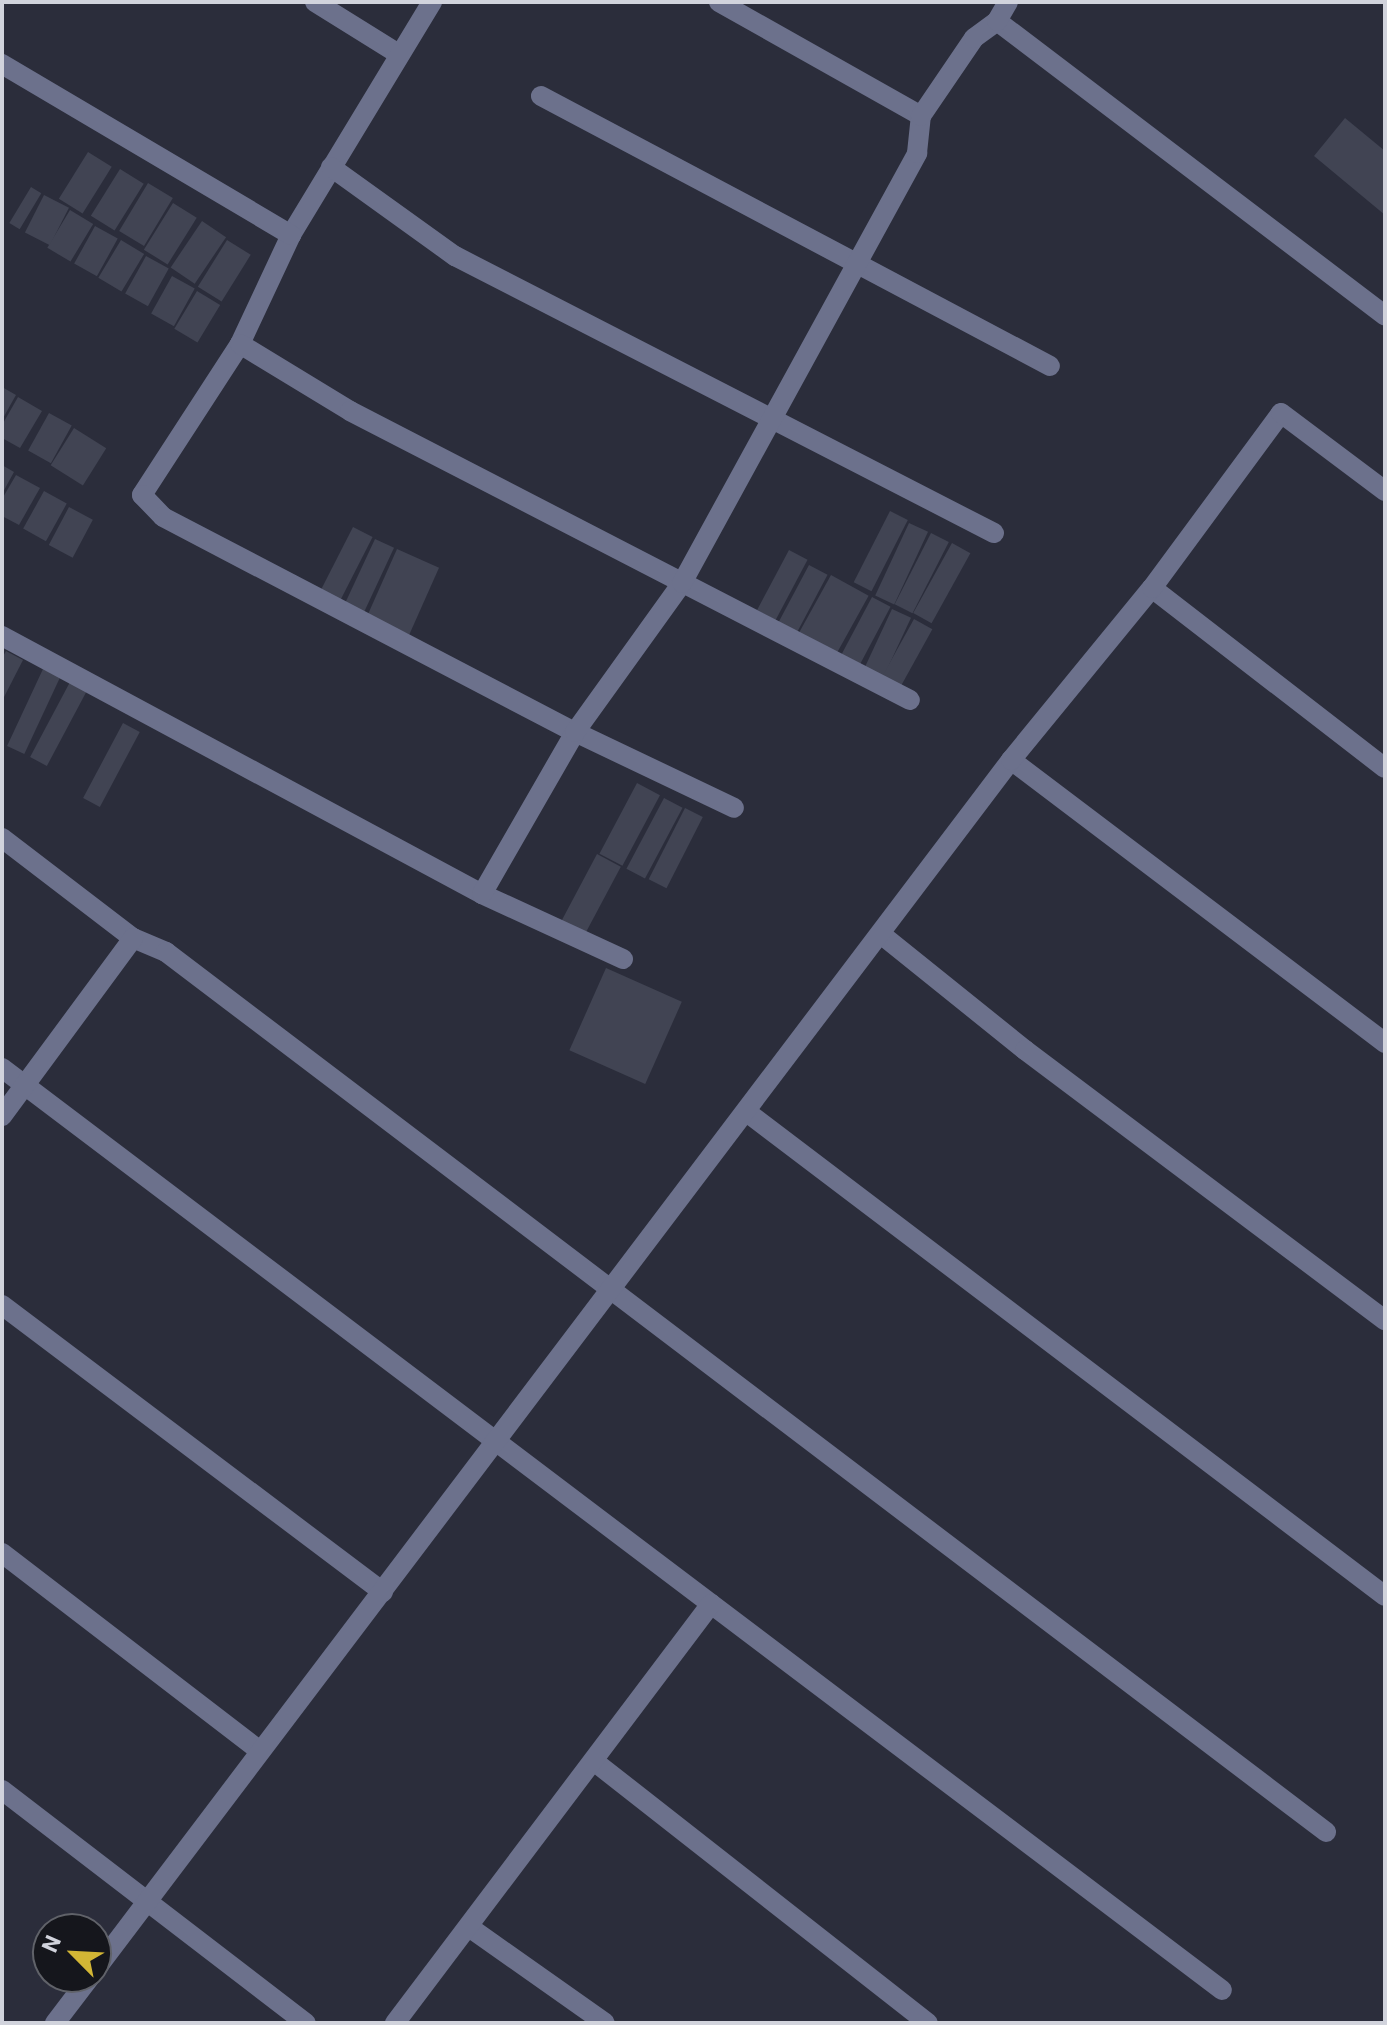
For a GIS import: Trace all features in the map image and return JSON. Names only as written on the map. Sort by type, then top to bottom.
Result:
[{"type":"street","points":[[315,2],[397,53]]},
{"type":"street","points":[[432,2],[397,53],[291,235],[240,344],[142,495],[163,517],[575,732],[734,808]]},
{"type":"street","points":[[719,2],[921,116]]},
{"type":"street","points":[[482,894],[575,732],[682,583],[917,153],[921,116],[974,38],[997,21],[1008,2]]},
{"type":"street","points":[[997,21],[1385,315]]},
{"type":"street","points":[[2,64],[291,235]]},
{"type":"street","points":[[541,96],[1050,366]]},
{"type":"street","points":[[331,167],[455,256],[775,417],[994,533]]},
{"type":"street","points":[[240,344],[350,411],[910,700]]},
{"type":"street","points":[[112,1948],[495,1440],[748,1113],[1011,760],[1152,588],[1281,413],[1385,491]]},
{"type":"street","points":[[1152,588],[1385,768]]},
{"type":"street","points":[[2,636],[482,894],[623,959]]},
{"type":"street","points":[[1011,760],[1385,1043]]},
{"type":"street","points":[[2,838],[133,938],[166,952],[1326,1832]]},
{"type":"street","points":[[882,935],[1025,1050],[1385,1320]]},
{"type":"street","points":[[2,1116],[133,938]]},
{"type":"street","points":[[2,1068],[1222,1990]]},
{"type":"street","points":[[748,1113],[1385,1596]]},
{"type":"street","points":[[2,1305],[383,1592]]},
{"type":"street","points":[[2,1553],[260,1751]]},
{"type":"street","points":[[395,2023],[595,1762],[711,1604]]},
{"type":"street","points":[[595,1762],[928,2023]]},
{"type":"street","points":[[2,1790],[306,2023]]},
{"type":"street","points":[[469,1927],[605,2023]]},
{"type":"street","points":[[55,2023],[78,1993]]},
{"type":"building","points":[[1345,118],[1385,151],[1385,215],[1314,156]]},
{"type":"building","points":[[88,152],[112,167],[83,213],[59,199]]},
{"type":"building","points":[[120,169],[144,184],[115,230],[91,216]]},
{"type":"building","points":[[148,183],[173,198],[144,246],[119,231]]},
{"type":"building","points":[[31,187],[41,193],[20,229],[9,223]]},
{"type":"building","points":[[44,195],[69,208],[50,245],[25,232]]},
{"type":"building","points":[[173,203],[197,218],[168,264],[144,250]]},
{"type":"building","points":[[70,210],[93,224],[70,262],[47,248]]},
{"type":"building","points":[[202,221],[226,237],[195,284],[171,267]]},
{"type":"building","points":[[95,226],[118,239],[97,276],[74,264]]},
{"type":"building","points":[[121,240],[144,254],[121,292],[98,278]]},
{"type":"building","points":[[227,240],[251,255],[222,301],[198,287]]},
{"type":"building","points":[[146,256],[169,269],[148,306],[125,294]]},
{"type":"building","points":[[172,276],[195,289],[174,326],[151,314]]},
{"type":"building","points":[[197,291],[220,305],[197,343],[174,329]]},
{"type":"building","points":[[2,387],[16,395],[2,420]]},
{"type":"building","points":[[18,397],[42,411],[20,448],[2,438],[2,425]]},
{"type":"building","points":[[49,413],[72,426],[51,463],[28,451]]},
{"type":"building","points":[[74,428],[106,448],[83,485],[51,465]]},
{"type":"building","points":[[2,465],[14,472],[2,494]]},
{"type":"building","points":[[16,475],[40,488],[19,525],[2,516],[2,499]]},
{"type":"building","points":[[44,491],[67,504],[46,541],[23,529]]},
{"type":"building","points":[[69,507],[93,520],[73,558],[49,545]]},
{"type":"building","points":[[890,511],[908,520],[872,591],[854,582]]},
{"type":"building","points":[[909,523],[928,532],[894,604],[875,596]]},
{"type":"building","points":[[353,527],[373,537],[339,602],[320,592]]},
{"type":"building","points":[[931,533],[949,542],[913,613],[895,604]]},
{"type":"building","points":[[375,539],[394,548],[363,614],[344,605]]},
{"type":"building","points":[[952,543],[970,553],[932,623],[913,613]]},
{"type":"building","points":[[397,549],[439,568],[409,634],[367,616]]},
{"type":"building","points":[[789,550],[808,560],[776,620],[757,610]]},
{"type":"building","points":[[809,565],[828,575],[796,635],[777,625]]},
{"type":"building","points":[[831,575],[869,596],[836,655],[798,634]]},
{"type":"building","points":[[872,597],[891,607],[859,666],[841,656]]},
{"type":"building","points":[[892,609],[911,618],[883,679],[864,670]]},
{"type":"building","points":[[914,619],[932,629],[899,689],[881,678]]},
{"type":"building","points":[[6,651],[23,660],[2,701],[2,658]]},
{"type":"building","points":[[43,669],[60,677],[24,754],[7,746]]},
{"type":"building","points":[[70,682],[87,691],[47,766],[30,757]]},
{"type":"building","points":[[123,723],[140,732],[100,807],[83,798]]},
{"type":"building","points":[[637,783],[660,795],[622,866],[599,854]]},
{"type":"building","points":[[664,798],[683,808],[645,878],[626,869]]},
{"type":"building","points":[[685,808],[703,817],[667,888],[649,879]]},
{"type":"building","points":[[597,854],[621,867],[583,937],[559,925]]},
{"type":"building","points":[[606,968],[682,1002],[645,1084],[569,1050]]}]
